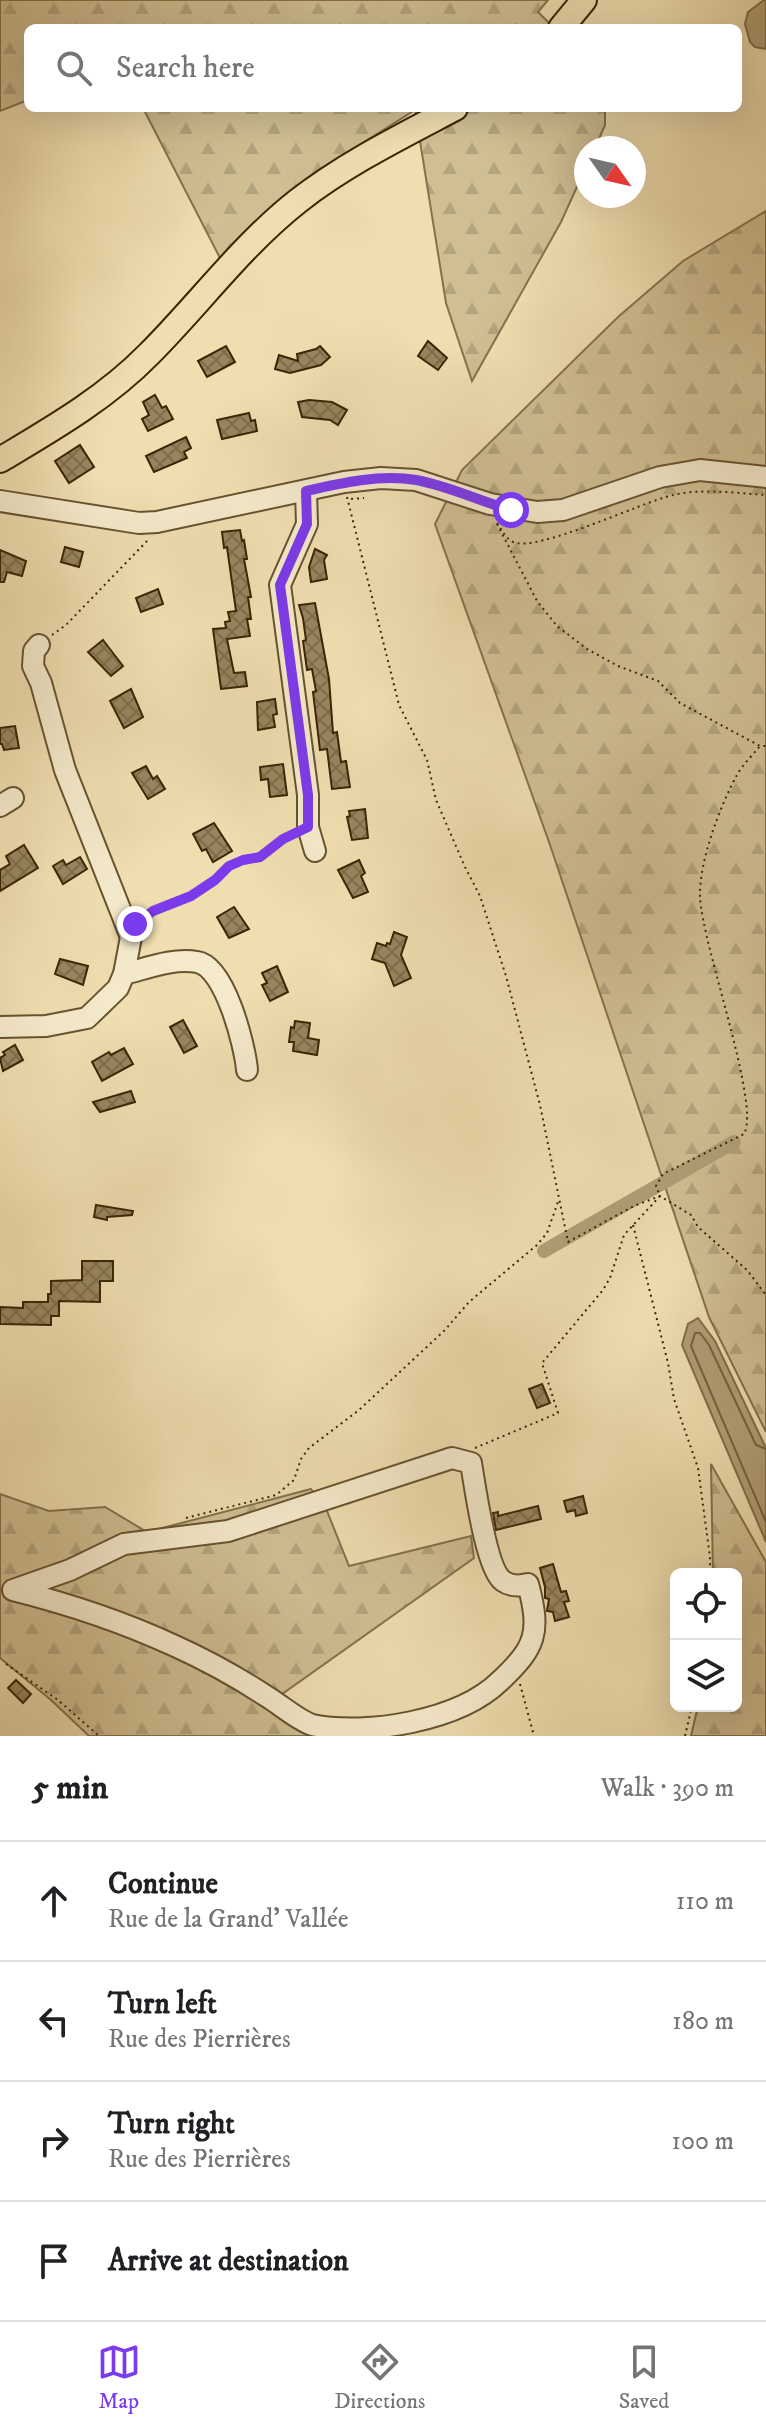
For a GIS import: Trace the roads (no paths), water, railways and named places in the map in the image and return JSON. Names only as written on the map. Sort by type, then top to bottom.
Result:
[{"type":"main road","points":[[564,24],[584,0]]},
{"type":"main road","points":[[0,460],[69,418],[147,357],[299,200],[360,160],[448,112]]},
{"type":"street","points":[[1,500],[124,521],[157,522],[344,482],[381,478],[416,480],[490,504],[537,512],[563,510],[660,477],[700,470],[766,477]]},
{"type":"street","points":[[306,491],[307,524],[280,585],[308,795],[308,827],[315,851]]},
{"type":"street","points":[[0,1027],[46,1026],[87,1018],[118,988],[131,940],[65,770],[41,683],[33,666],[34,651],[39,645]]},
{"type":"street","points":[[131,940],[171,961]]},
{"type":"street","points":[[124,974],[171,961],[200,962],[215,972],[237,1026],[247,1070]]},
{"type":"street","points":[[452,1458],[471,1463],[488,1549],[497,1573],[501,1580],[511,1585],[528,1584],[536,1618],[527,1655],[495,1686],[443,1717],[381,1732],[344,1733],[312,1726],[225,1672],[139,1630],[7,1589],[70,1570],[124,1544],[228,1531],[452,1458]]},
{"type":"water","points":[[764,0],[766,49],[755,47],[750,42],[745,24],[748,12]]},
{"type":"water","points":[[698,1318],[715,1341],[766,1448],[766,1542],[682,1345],[688,1324]]},
{"type":"waterway","points":[[544,1251],[734,1142]]}]
